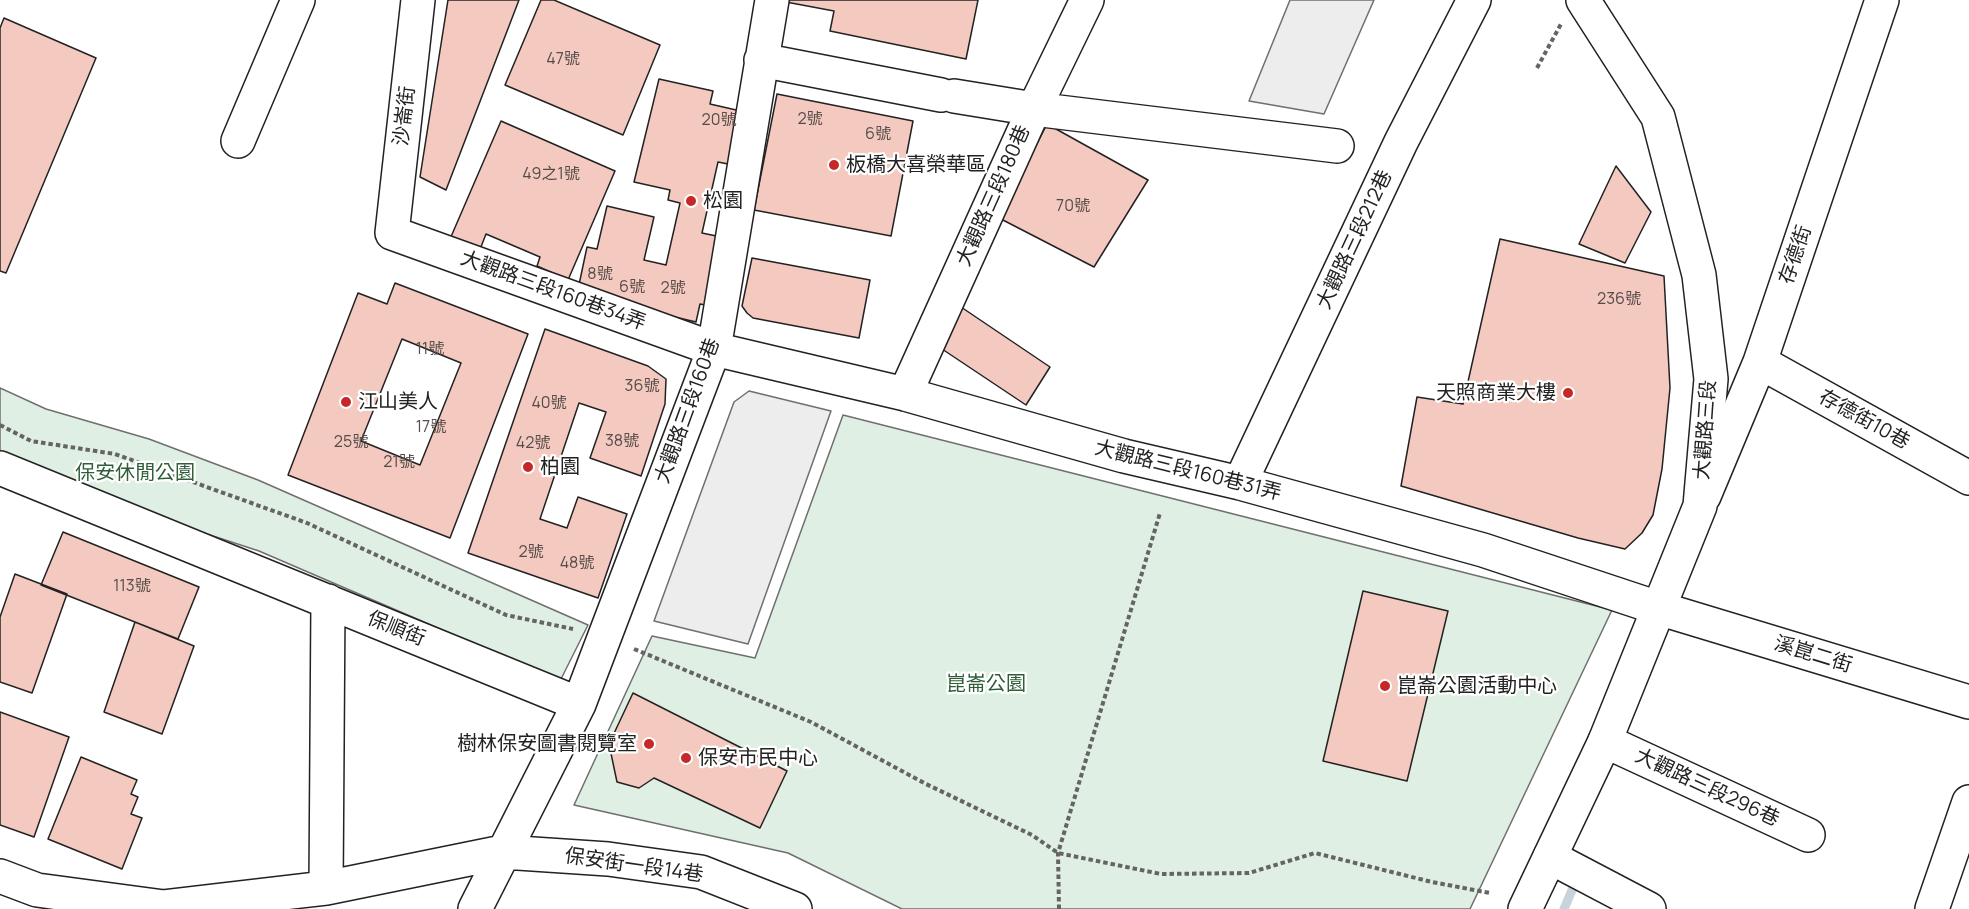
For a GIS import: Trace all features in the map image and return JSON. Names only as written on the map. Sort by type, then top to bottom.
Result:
[{"type":"street","points":[[237,141],[298,0]]},
{"type":"street","name":"沙崙街","points":[[392,232],[418,0]]},
{"type":"street","name":"大觀路三段160巷","points":[[579,704],[714,349],[772,0]]},
{"type":"street","name":"大觀路三段180巷","points":[[905,394],[1034,109],[1087,0]]},
{"type":"street","name":"大觀路三段212巷","points":[[1240,483],[1401,142],[1474,0]]},
{"type":"street","name":"存德街","points":[[1700,506],[1760,362],[1882,0]]},
{"type":"street","name":"大觀路三段","points":[[1525,909],[1605,741],[1700,506],[1711,380],[1699,275],[1658,117],[1573,10]]},
{"type":"street","points":[[761,60],[1034,109],[1337,146]]},
{"type":"street","name":"大觀路三段160巷34弄","points":[[392,232],[714,349]]},
{"type":"street","name":"大觀路三段160巷31弄","points":[[714,349],[905,394],[1124,456],[1240,483],[1483,550],[1658,608]]},
{"type":"street","name":"存德街10巷","points":[[1760,362],[1969,477]]},
{"type":"street","name":"保順街","points":[[0,468],[579,704]]},
{"type":"street","points":[[326,888],[328,601]]},
{"type":"street","name":"溪崑二街","points":[[1658,608],[1969,702]]},
{"type":"street","points":[[475,909],[579,704]]},
{"type":"street","name":"大觀路三段296巷","points":[[1605,741],[1808,836]]},
{"type":"street","points":[[1932,909],[1969,802]]},
{"type":"street","name":"保安街一段14巷","points":[[0,876],[36,890],[164,907],[326,888],[503,852],[608,859],[701,872],[795,909]]},
{"type":"street","points":[[1550,857],[1649,909]]},
{"type":"path","points":[[1537,68],[1573,10]]},
{"type":"path","points":[[0,425],[31,441],[115,454],[307,523],[506,615],[604,636],[811,722],[926,784],[1032,836],[1058,853],[1161,874],[1249,873],[1315,853],[1432,882],[1490,893]]},
{"type":"path","points":[[1059,909],[1058,853],[1160,513]]},
{"type":"green space","name":"保安休閒公園","points":[[0,388],[46,409],[149,439],[258,480],[588,625],[559,683],[259,551],[72,490],[0,455]]},
{"type":"green space","name":"崑崙公園","points":[[843,415],[1612,610],[1470,909],[902,909],[788,853],[574,805],[652,636],[755,658]]},
{"type":"shaded area","points":[[1290,0],[1374,0],[1324,114],[1249,101]]},
{"type":"shaded area","points":[[749,391],[831,411],[748,644],[654,621],[734,402]]},
{"type":"building","points":[[448,0],[519,0],[446,190],[420,177]]},
{"type":"building","points":[[541,0],[554,0],[660,45],[623,135],[505,85]]},
{"type":"building","points":[[787,0],[978,0],[966,59],[830,31],[834,11],[786,2]]},
{"type":"building","points":[[4,18],[96,58],[6,273],[0,271],[0,28]]},
{"type":"building","name":"松園","points":[[659,79],[713,91],[710,104],[745,112],[733,165],[718,162],[702,233],[726,238],[710,306],[700,304],[696,322],[577,294],[587,247],[597,249],[607,206],[654,217],[644,260],[666,265],[680,203],[668,200],[670,190],[634,182]]},
{"type":"building","name":"板橋大喜榮華區","points":[[777,94],[913,121],[891,236],[754,210]]},
{"type":"building","points":[[501,121],[615,171],[568,280],[537,266],[540,257],[486,234],[479,252],[450,239]]},
{"type":"building","points":[[1047,124],[1148,180],[1094,267],[999,218]]},
{"type":"building","points":[[1616,166],[1651,212],[1625,263],[1579,244]]},
{"type":"building","name":"天照商業大樓","points":[[1500,239],[1664,276],[1670,388],[1662,469],[1653,515],[1642,533],[1625,549],[1578,538],[1401,486],[1417,397],[1463,404]]},
{"type":"building","points":[[752,258],[870,280],[859,338],[753,318],[742,306]]},
{"type":"building","name":"江山美人","points":[[395,283],[528,334],[450,538],[288,475],[358,293],[387,304]],"holes":[[[402,339],[461,363],[420,465],[361,441]]]},
{"type":"building","points":[[961,307],[1050,367],[1026,405],[936,345]]},
{"type":"building","name":"柏園","points":[[545,329],[648,366],[666,379],[665,404],[641,476],[590,458],[606,412],[579,403],[540,519],[567,528],[578,497],[627,514],[598,598],[468,553]]},
{"type":"building","points":[[63,532],[199,587],[178,639],[41,585]]},
{"type":"building","points":[[15,574],[67,594],[32,693],[0,682],[0,617]]},
{"type":"building","name":"崑崙公園活動中心","points":[[1363,591],[1448,611],[1407,781],[1323,761]]},
{"type":"building","points":[[135,622],[194,646],[162,734],[104,712]]},
{"type":"building","name":"保安市民中心","points":[[633,693],[787,771],[760,828],[654,778],[639,788],[617,782],[609,744]]},
{"type":"building","points":[[0,712],[69,737],[34,837],[0,825]]},
{"type":"building","points":[[81,757],[137,780],[131,794],[138,797],[131,814],[142,818],[122,869],[48,839]]},
{"type":"waterway","points":[[1564,909],[1575,883]]},
{"type":"place","name":"板橋大喜榮華區","points":[[834,165]]},
{"type":"place","name":"松園","points":[[691,201]]},
{"type":"place","name":"天照商業大樓","points":[[1568,393]]},
{"type":"place","name":"江山美人","points":[[346,402]]},
{"type":"place","name":"柏園","points":[[528,467]]},
{"type":"place","name":"崑崙公園活動中心","points":[[1385,686]]},
{"type":"place","name":"樹林保安圖書閱覽室","points":[[649,744]]},
{"type":"place","name":"保安市民中心","points":[[686,758]]}]
